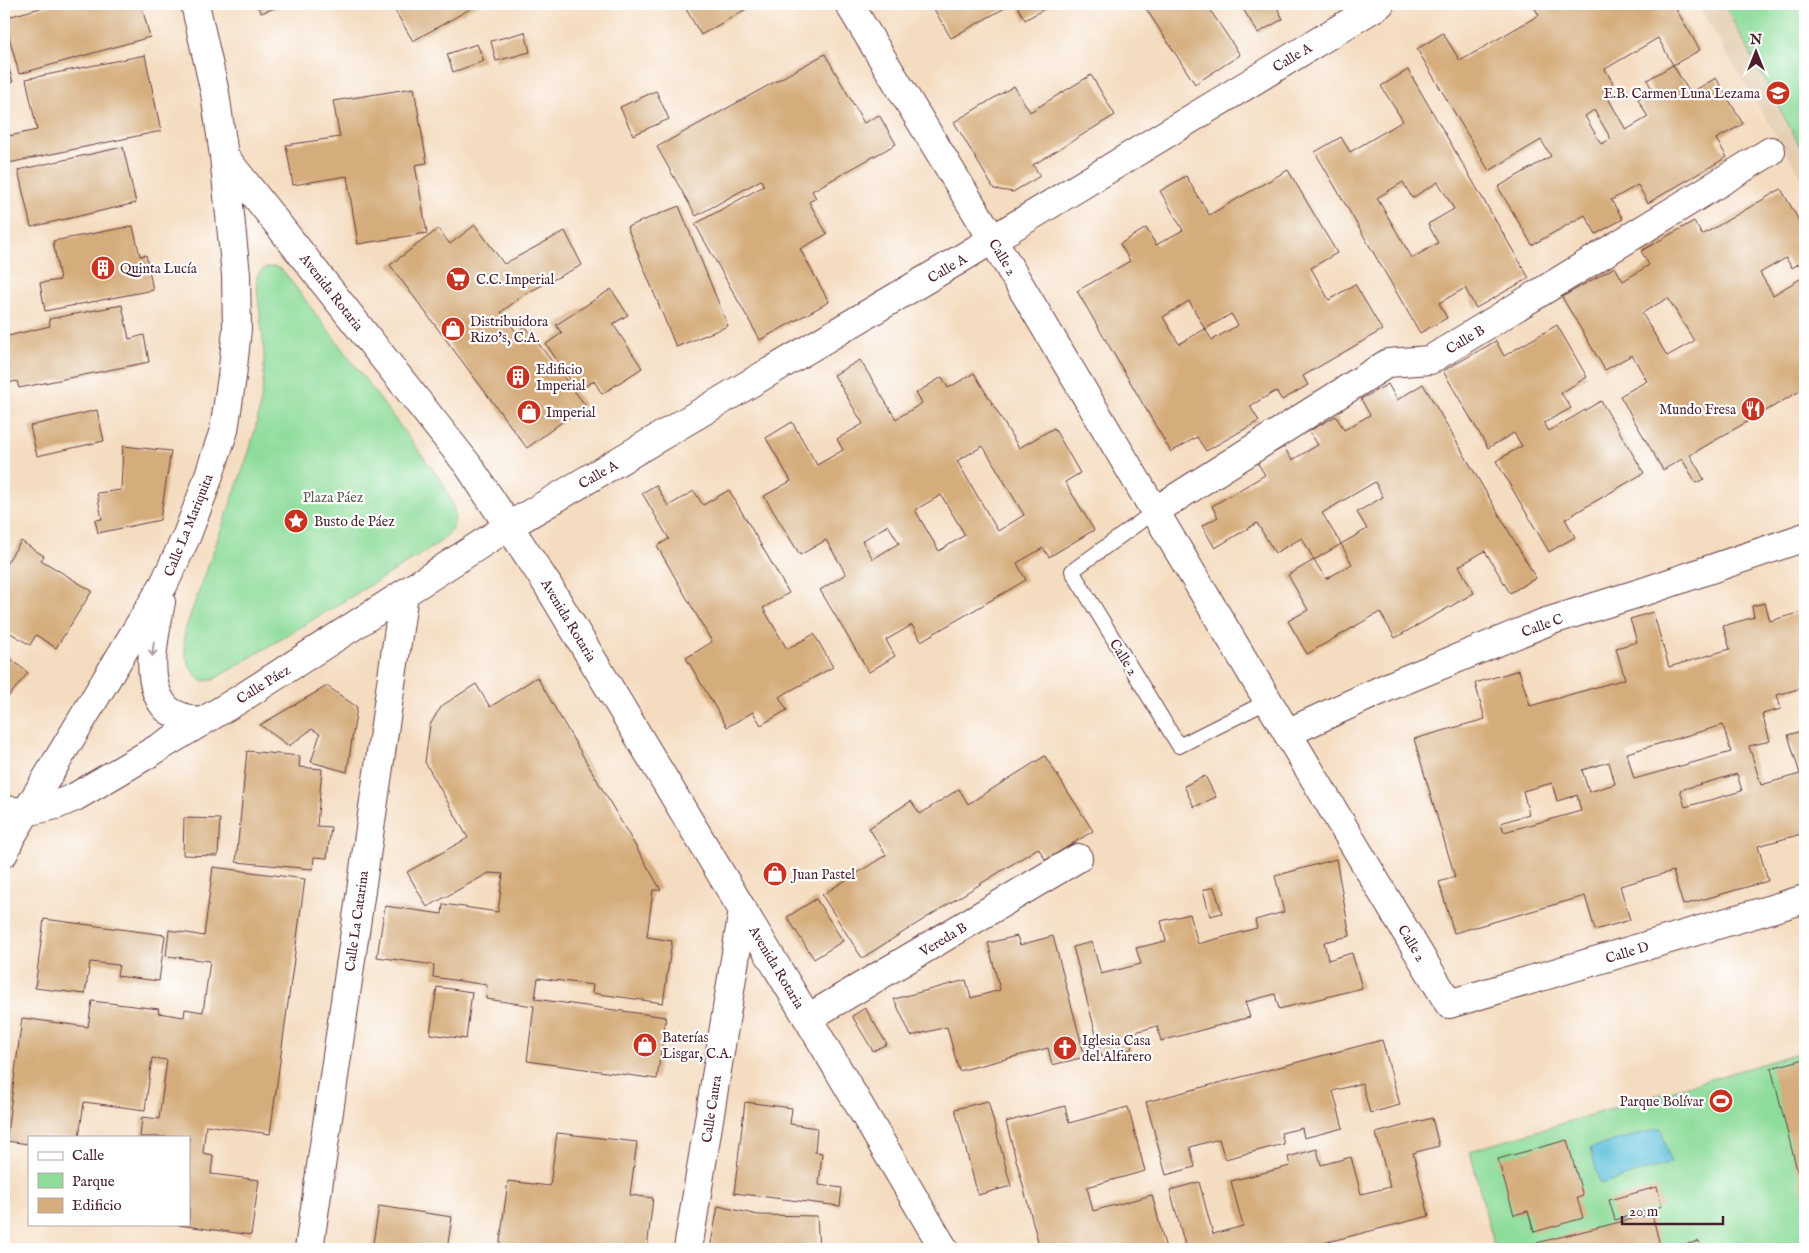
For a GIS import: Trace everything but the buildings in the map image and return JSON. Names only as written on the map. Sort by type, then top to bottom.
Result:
[{"type":"street","points":[[195,4],[215,93],[224,156]]},
{"type":"street","name":"Calle 2","points":[[849,4],[993,240],[1449,1004]]},
{"type":"street","name":"Calle A","points":[[509,526],[993,240],[1380,4]]},
{"type":"street","name":"Calle B","points":[[1155,511],[1388,363],[1430,360],[1771,151]]},
{"type":"street","name":"Avenida Rotaria","points":[[224,156],[468,465],[509,526],[547,584],[808,1018],[944,1249]]},
{"type":"street","name":"Calle La Mariquita","points":[[4,853],[11,837],[15,811],[164,584],[187,535],[224,430],[237,329],[236,275],[224,156]]},
{"type":"street","name":"Calle Páez","points":[[15,811],[56,805],[75,796],[199,723],[509,526]]},
{"type":"street","name":"Calle C","points":[[1287,733],[1390,686],[1546,622],[1649,590],[1805,537]]},
{"type":"street","points":[[164,584],[152,654],[152,672],[161,701],[169,710],[199,723]]},
{"type":"street","name":"Calle La Catarina","points":[[309,1249],[404,594]]},
{"type":"street","name":"Vereda B","points":[[808,1018],[1078,858]]},
{"type":"street","name":"Calle D","points":[[1449,1004],[1805,899]]},
{"type":"street","name":"Calle Caura","points":[[688,1249],[743,910]]},
{"type":"lane","name":"Calle 2","points":[[1155,511],[1072,571],[1179,746],[1268,701]]},
{"type":"shaded area","name":"E.B. Carmen Luna Lezama","points":[[1697,4],[1805,4],[1805,183]]},
{"type":"green space","name":"E.B. Carmen Luna Lezama","points":[[1724,4],[1805,4],[1805,148],[1802,150]]},
{"type":"green space","name":"Plaza Páez","points":[[275,267],[281,269],[288,277],[443,483],[454,510],[455,520],[448,535],[430,549],[213,680],[202,681],[196,676],[186,658],[185,630],[248,455],[255,430],[262,393],[264,367],[257,277],[264,269]]},
{"type":"green space","name":"Parque Bolívar","points":[[1805,1051],[1805,1249],[1495,1249],[1470,1151]]},
{"type":"water","points":[[1661,1128],[1671,1163],[1600,1184],[1590,1148]]},
{"type":"place","name":"E.B. Carmen Luna Lezama","points":[[1778,93]]},
{"type":"place","name":"Quinta Lucía","points":[[103,268]]},
{"type":"place","name":"C.C. Imperial","points":[[458,279]]},
{"type":"place","name":"Distribuidora Rizo's, C.A.","points":[[453,329]]},
{"type":"place","name":"Edificio Imperial","points":[[518,377]]},
{"type":"place","name":"Mundo Fresa","points":[[1753,409]]},
{"type":"place","name":"Imperial","points":[[529,412]]},
{"type":"place","name":"Busto de Páez","points":[[296,521]]},
{"type":"place","name":"Juan Pastel","points":[[775,874]]},
{"type":"place","name":"Baterías Lisgar, C.A.","points":[[645,1045]]},
{"type":"place","name":"Iglesia Casa del Alfarero","points":[[1065,1048]]},
{"type":"place","name":"Parque Bolívar","points":[[1721,1101]]}]
